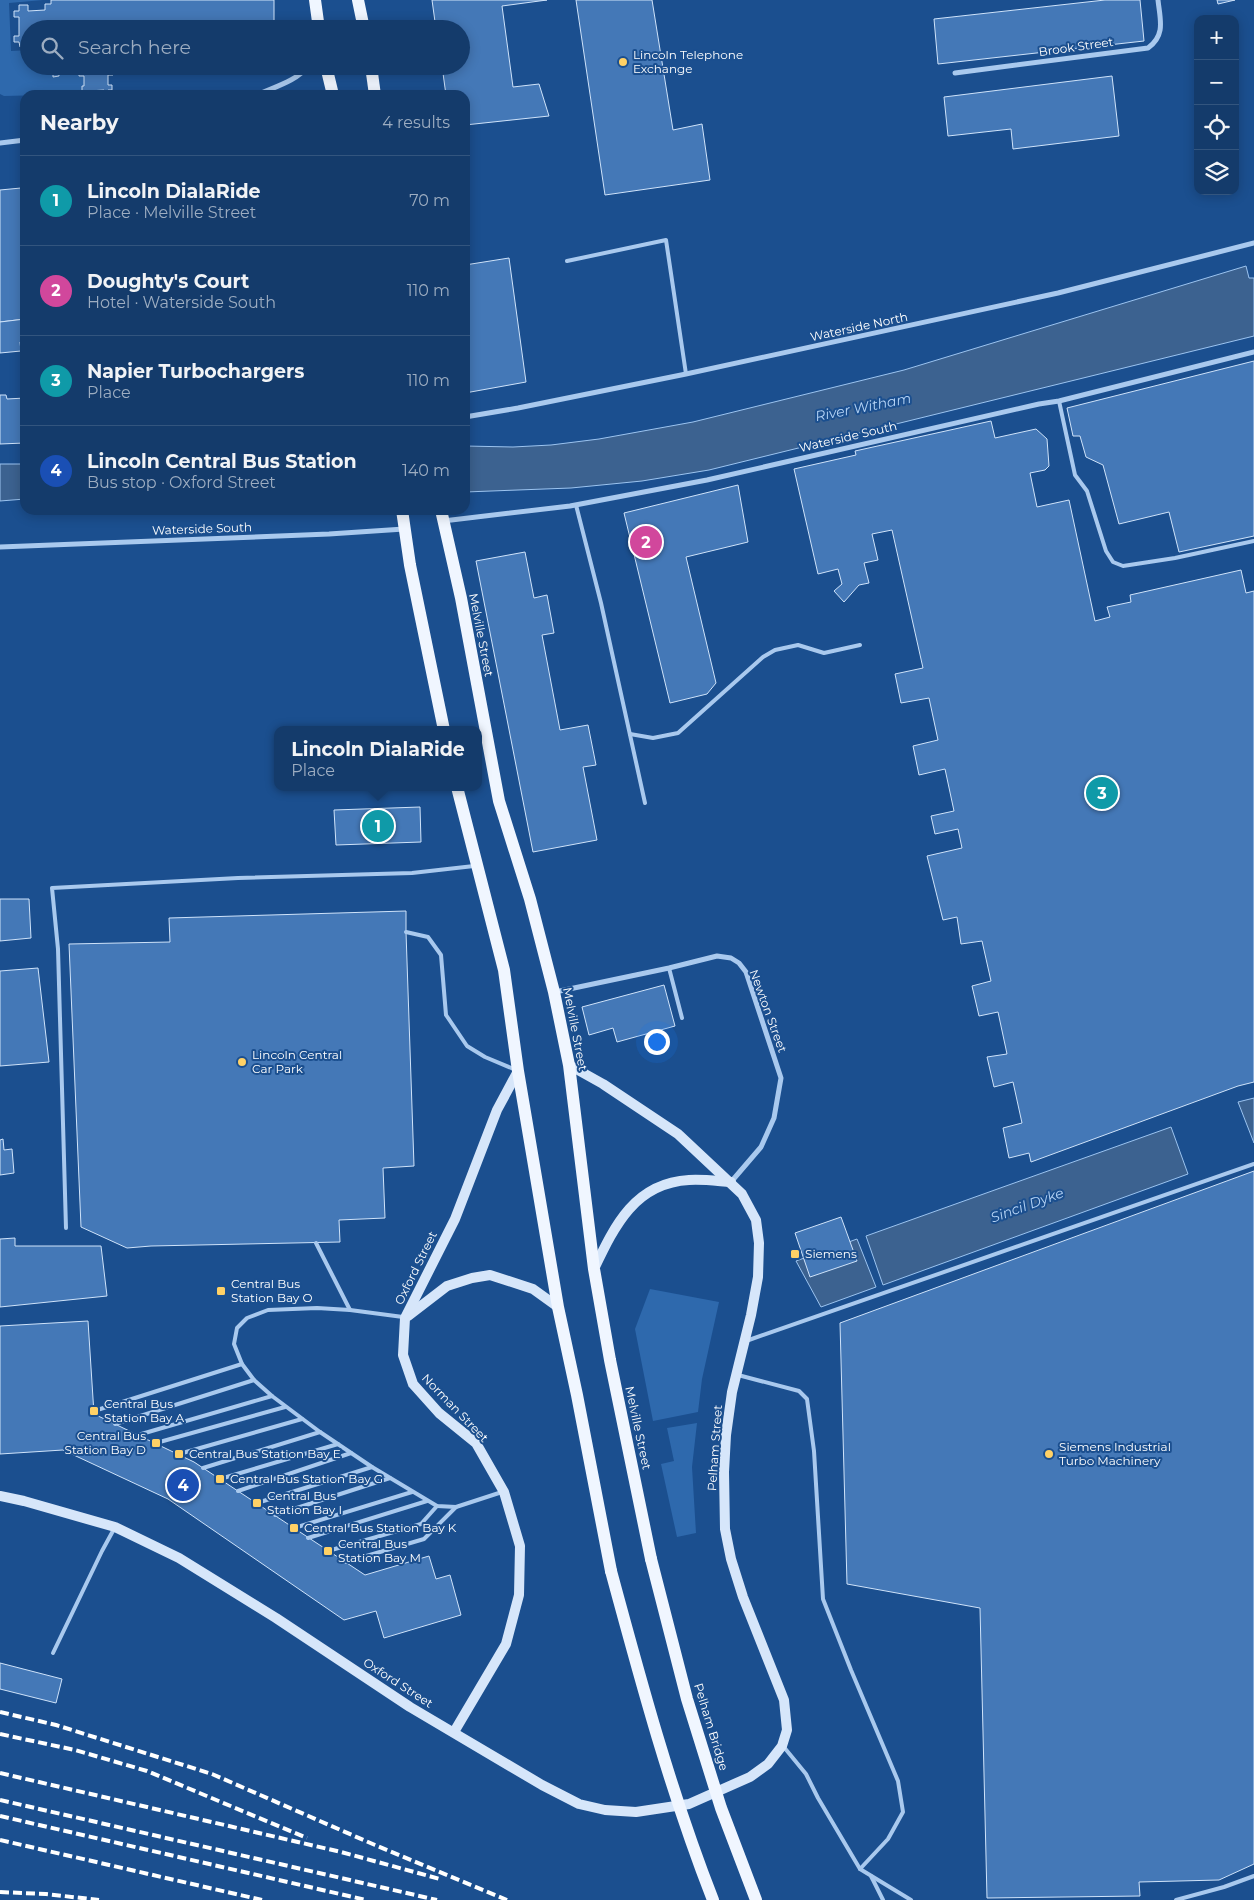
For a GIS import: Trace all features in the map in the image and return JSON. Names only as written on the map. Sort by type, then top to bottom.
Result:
[{"type":"main road","points":[[315,0],[318,20]]},
{"type":"main road","points":[[358,0],[362,20]]},
{"type":"main road","points":[[328,75],[332,90]]},
{"type":"main road","points":[[372,75],[374,90]]},
{"type":"main road","points":[[403,515],[410,565],[443,726]]},
{"type":"main road","name":"Melville Street","points":[[442,515],[461,598],[499,801],[530,899],[554,992],[569,1065],[594,1268],[610,1360],[651,1559]]},
{"type":"main road","points":[[458,791],[504,970],[518,1070],[558,1307],[578,1395],[611,1572],[670,1780],[694,1852],[713,1900]]},
{"type":"main road","name":"Pelham Street","points":[[569,1065],[603,1084],[678,1134],[742,1194],[756,1220],[759,1243],[758,1277],[732,1392],[724,1463],[726,1529],[731,1559],[743,1597],[784,1700],[786,1730],[782,1746]]},
{"type":"main road","name":"Oxford Street","points":[[405,1318],[455,1219],[497,1110],[518,1070]]},
{"type":"main road","points":[[594,1268],[608,1238],[635,1200],[650,1190],[668,1183],[689,1180],[731,1182]]},
{"type":"main road","name":"Oxford Street","points":[[405,1318],[447,1286],[472,1278],[490,1275],[532,1289],[558,1307]]},
{"type":"main road","name":"Norman Street","points":[[405,1318],[403,1355],[412,1384],[439,1413],[476,1443],[504,1492],[520,1546],[519,1595],[506,1644],[454,1732]]},
{"type":"main road","name":"Oxford Street","points":[[0,1496],[43,1506],[115,1527],[179,1558],[276,1618],[410,1707],[542,1785],[579,1804],[605,1810],[636,1812],[689,1804],[750,1777],[768,1764],[782,1746]]},
{"type":"main road","name":"Pelham Bridge","points":[[651,1559],[687,1699],[721,1808],[756,1900]]},
{"type":"street","name":"Brook Street","points":[[955,74],[1148,48],[1156,42],[1161,30],[1158,0]]},
{"type":"street","points":[[268,90],[299,75]]},
{"type":"street","points":[[0,143],[20,141]]},
{"type":"street","name":"Waterside North","points":[[470,416],[686,374],[1058,293],[1254,243]]},
{"type":"street","name":"Waterside South","points":[[470,513],[576,505],[707,480],[1059,401],[1254,352]]},
{"type":"street","name":"Waterside South","points":[[0,547],[328,534],[404,528]]},
{"type":"street","name":"Newton Street","points":[[554,992],[718,956],[731,958],[739,963],[746,972],[781,1078],[774,1118],[761,1147],[731,1182]]},
{"type":"lane","points":[[567,261],[666,240],[686,374]]},
{"type":"lane","points":[[1059,401],[1075,474],[1087,491],[1106,551],[1113,562],[1123,566],[1175,558],[1254,541]]},
{"type":"lane","points":[[576,505],[601,603],[645,803]]},
{"type":"lane","points":[[630,734],[653,738],[678,733],[763,658],[775,650],[798,645],[824,653],[860,645]]},
{"type":"lane","points":[[66,1228],[58,949],[52,888],[238,878],[412,873],[477,866]]},
{"type":"lane","points":[[406,932],[428,937],[441,956],[446,1015],[467,1046],[485,1057],[518,1070]]},
{"type":"lane","points":[[669,968],[682,1018]]},
{"type":"lane","points":[[744,1342],[1254,1164]]},
{"type":"lane","points":[[316,1243],[350,1310]]},
{"type":"lane","points":[[405,1318],[350,1310],[317,1308],[268,1310],[247,1318],[237,1328],[234,1344],[242,1364],[254,1380],[285,1407],[372,1467],[427,1501],[437,1506],[456,1507],[504,1492]]},
{"type":"lane","points":[[94,1411],[242,1364]]},
{"type":"lane","points":[[736,1374],[799,1391],[807,1399],[814,1451],[823,1598],[898,1781],[903,1812],[888,1839],[860,1869]]},
{"type":"lane","points":[[115,1424],[254,1380]]},
{"type":"lane","points":[[138,1435],[272,1396]]},
{"type":"lane","points":[[156,1444],[285,1407]]},
{"type":"lane","points":[[179,1454],[302,1419]]},
{"type":"lane","points":[[203,1468],[320,1432]]},
{"type":"lane","points":[[220,1479],[338,1444]]},
{"type":"lane","points":[[238,1491],[351,1453]]},
{"type":"lane","points":[[256,1503],[372,1467]]},
{"type":"lane","points":[[275,1515],[390,1478]]},
{"type":"lane","points":[[294,1528],[412,1492]]},
{"type":"lane","points":[[308,1538],[427,1501]]},
{"type":"lane","points":[[328,1550],[421,1524],[437,1506]]},
{"type":"lane","points":[[346,1562],[424,1539],[456,1507]]},
{"type":"lane","points":[[53,1653],[102,1550],[115,1527]]},
{"type":"lane","points":[[782,1746],[806,1774],[860,1869],[911,1900]]},
{"type":"lane","points":[[871,1876],[882,1900]]},
{"type":"lane","points":[[1176,1900],[1224,1887],[1254,1876]]},
{"type":"shaded area","points":[[0,0],[43,0],[9,3],[11,51],[20,50],[20,75],[53,75],[53,77],[59,75],[79,75],[84,76],[84,86],[82,86],[82,90],[20,90],[20,96],[4,96],[0,94]]},
{"type":"shaded area","points":[[650,1289],[719,1302],[702,1379],[698,1412],[653,1421],[635,1329]]},
{"type":"shaded area","points":[[697,1423],[692,1467],[696,1533],[677,1537],[661,1464],[674,1461],[667,1428]]},
{"type":"water","name":"River Witham","points":[[1246,266],[1249,278],[1254,278],[1254,336],[709,470],[642,481],[571,488],[470,492],[470,446],[551,445],[599,439],[693,422],[904,370]]},
{"type":"water","points":[[0,464],[20,464],[20,499],[0,501]]},
{"type":"water","points":[[1254,1098],[1254,1143],[1238,1102]]},
{"type":"water","name":"Sincil Dyke","points":[[1171,1127],[1188,1174],[883,1285],[866,1236]]},
{"type":"water","points":[[857,1239],[876,1287],[821,1307],[796,1261]]},
{"type":"building","points":[[51,0],[274,0],[274,20],[20,20],[20,47],[19,42],[14,42],[14,36],[19,36],[19,17],[14,17],[14,11],[19,11],[19,5],[28,5],[28,11],[45,10],[45,4],[51,4]]},
{"type":"building","points":[[432,0],[547,0],[502,6],[513,87],[539,84],[549,116],[470,124],[470,90],[445,90],[443,75],[470,75],[470,20],[435,20]]},
{"type":"building","name":"Lincoln Telephone Exchange","points":[[576,0],[652,0],[673,130],[702,124],[710,180],[605,195]]},
{"type":"building","points":[[1105,0],[1140,0],[1144,41],[938,64],[934,19]]},
{"type":"building","points":[[1217,0],[1235,0],[1218,4]]},
{"type":"building","points":[[108,75],[108,85],[112,85],[112,90],[82,90],[84,76],[79,76]]},
{"type":"building","points":[[1112,76],[1119,136],[1013,149],[1011,129],[948,136],[944,97]]},
{"type":"building","points":[[20,188],[20,320],[0,322],[0,190]]},
{"type":"building","points":[[509,258],[526,382],[470,392],[470,264]]},
{"type":"building","points":[[20,320],[20,351],[0,353],[0,322]]},
{"type":"building","points":[[1254,361],[1254,536],[1179,552],[1169,512],[1119,524],[1103,465],[1086,457],[1080,436],[1073,436],[1067,408]]},
{"type":"building","points":[[0,395],[6,395],[7,399],[20,398],[20,443],[0,444]]},
{"type":"building","points":[[991,421],[995,438],[1036,429],[1047,439],[1049,466],[1045,470],[1030,473],[1037,507],[1069,500],[1095,621],[1110,617],[1107,607],[1131,602],[1130,595],[1241,570],[1246,593],[1254,591],[1254,1082],[1238,1086],[1031,1162],[1029,1153],[1009,1158],[1003,1128],[1022,1123],[1013,1082],[994,1087],[987,1057],[1007,1054],[998,1012],[979,1016],[972,986],[991,981],[982,941],[961,944],[957,917],[943,920],[927,856],[962,848],[958,829],[935,834],[931,816],[954,811],[945,769],[919,775],[913,746],[938,740],[929,698],[901,703],[895,674],[923,668],[892,530],[872,534],[878,560],[864,563],[869,583],[859,585],[844,602],[834,591],[842,584],[838,569],[818,574],[794,469],[856,455],[855,451]]},
{"type":"building","points":[[738,485],[748,542],[686,557],[716,683],[707,694],[670,703],[624,513]]},
{"type":"building","points":[[525,552],[534,598],[547,595],[554,633],[542,635],[560,730],[588,725],[596,765],[583,767],[597,840],[533,852],[476,561]]},
{"type":"building","points":[[420,807],[421,842],[336,845],[334,810]]},
{"type":"building","points":[[0,899],[29,899],[31,938],[0,941]]},
{"type":"building","name":"Lincoln Central Car Park","points":[[406,911],[414,1166],[383,1168],[385,1218],[339,1220],[340,1242],[127,1248],[81,1227],[69,944],[170,942],[169,918]]},
{"type":"building","points":[[38,968],[49,1062],[0,1066],[0,971]]},
{"type":"building","points":[[664,985],[675,1026],[617,1042],[613,1028],[589,1035],[582,1007]]},
{"type":"building","points":[[3,1139],[4,1150],[12,1149],[14,1173],[0,1175],[0,1140]]},
{"type":"building","name":"Siemens Industrial Turbo Machinery","points":[[1254,1171],[1254,1864],[1219,1880],[1139,1882],[1140,1896],[987,1898],[980,1608],[847,1584],[840,1323]]},
{"type":"building","points":[[841,1217],[857,1261],[810,1277],[795,1233]]},
{"type":"building","points":[[15,1238],[15,1246],[101,1246],[107,1296],[0,1307],[0,1239]]},
{"type":"building","points":[[88,1321],[94,1414],[194,1462],[365,1575],[429,1556],[436,1579],[450,1575],[461,1615],[384,1638],[376,1611],[344,1620],[168,1499],[63,1450],[0,1454],[0,1326]]},
{"type":"building","points":[[0,1663],[62,1679],[56,1703],[0,1689]]},
{"type":"railway","points":[[0,1712],[56,1725],[212,1774],[507,1900]]},
{"type":"railway","points":[[0,1734],[75,1750],[147,1771],[307,1838]]},
{"type":"railway","points":[[0,1773],[341,1852],[440,1879]]},
{"type":"railway","points":[[0,1800],[437,1900]]},
{"type":"railway","points":[[0,1816],[366,1900]]},
{"type":"railway","points":[[0,1840],[262,1900]]},
{"type":"railway","points":[[0,1892],[46,1894],[99,1900]]},
{"type":"place","name":"Lincoln Telephone Exchange","points":[[623,62]]},
{"type":"place","name":"Doughty's Court","points":[[646,542]]},
{"type":"place","name":"Napier Turbochargers","points":[[1102,793]]},
{"type":"place","name":"Lincoln DialaRide","points":[[378,826]]},
{"type":"place","name":"Lincoln Central Car Park","points":[[242,1062]]},
{"type":"place","name":"Siemens","points":[[795,1254]]},
{"type":"place","name":"Central Bus Station Bay O","points":[[221,1291]]},
{"type":"place","name":"Central Bus Station Bay A","points":[[94,1411]]},
{"type":"place","name":"Central Bus Station Bay D","points":[[156,1443]]},
{"type":"place","name":"Central Bus Station Bay E","points":[[179,1454]]},
{"type":"place","name":"Siemens Industrial Turbo Machinery","points":[[1049,1454]]},
{"type":"place","name":"Central Bus Station Bay G","points":[[220,1479]]},
{"type":"place","name":"Lincoln Central Bus Station","points":[[183,1485]]},
{"type":"place","name":"Central Bus Station Bay I","points":[[257,1503]]},
{"type":"place","name":"Central Bus Station Bay K","points":[[294,1528]]},
{"type":"place","name":"Central Bus Station Bay M","points":[[328,1551]]}]
